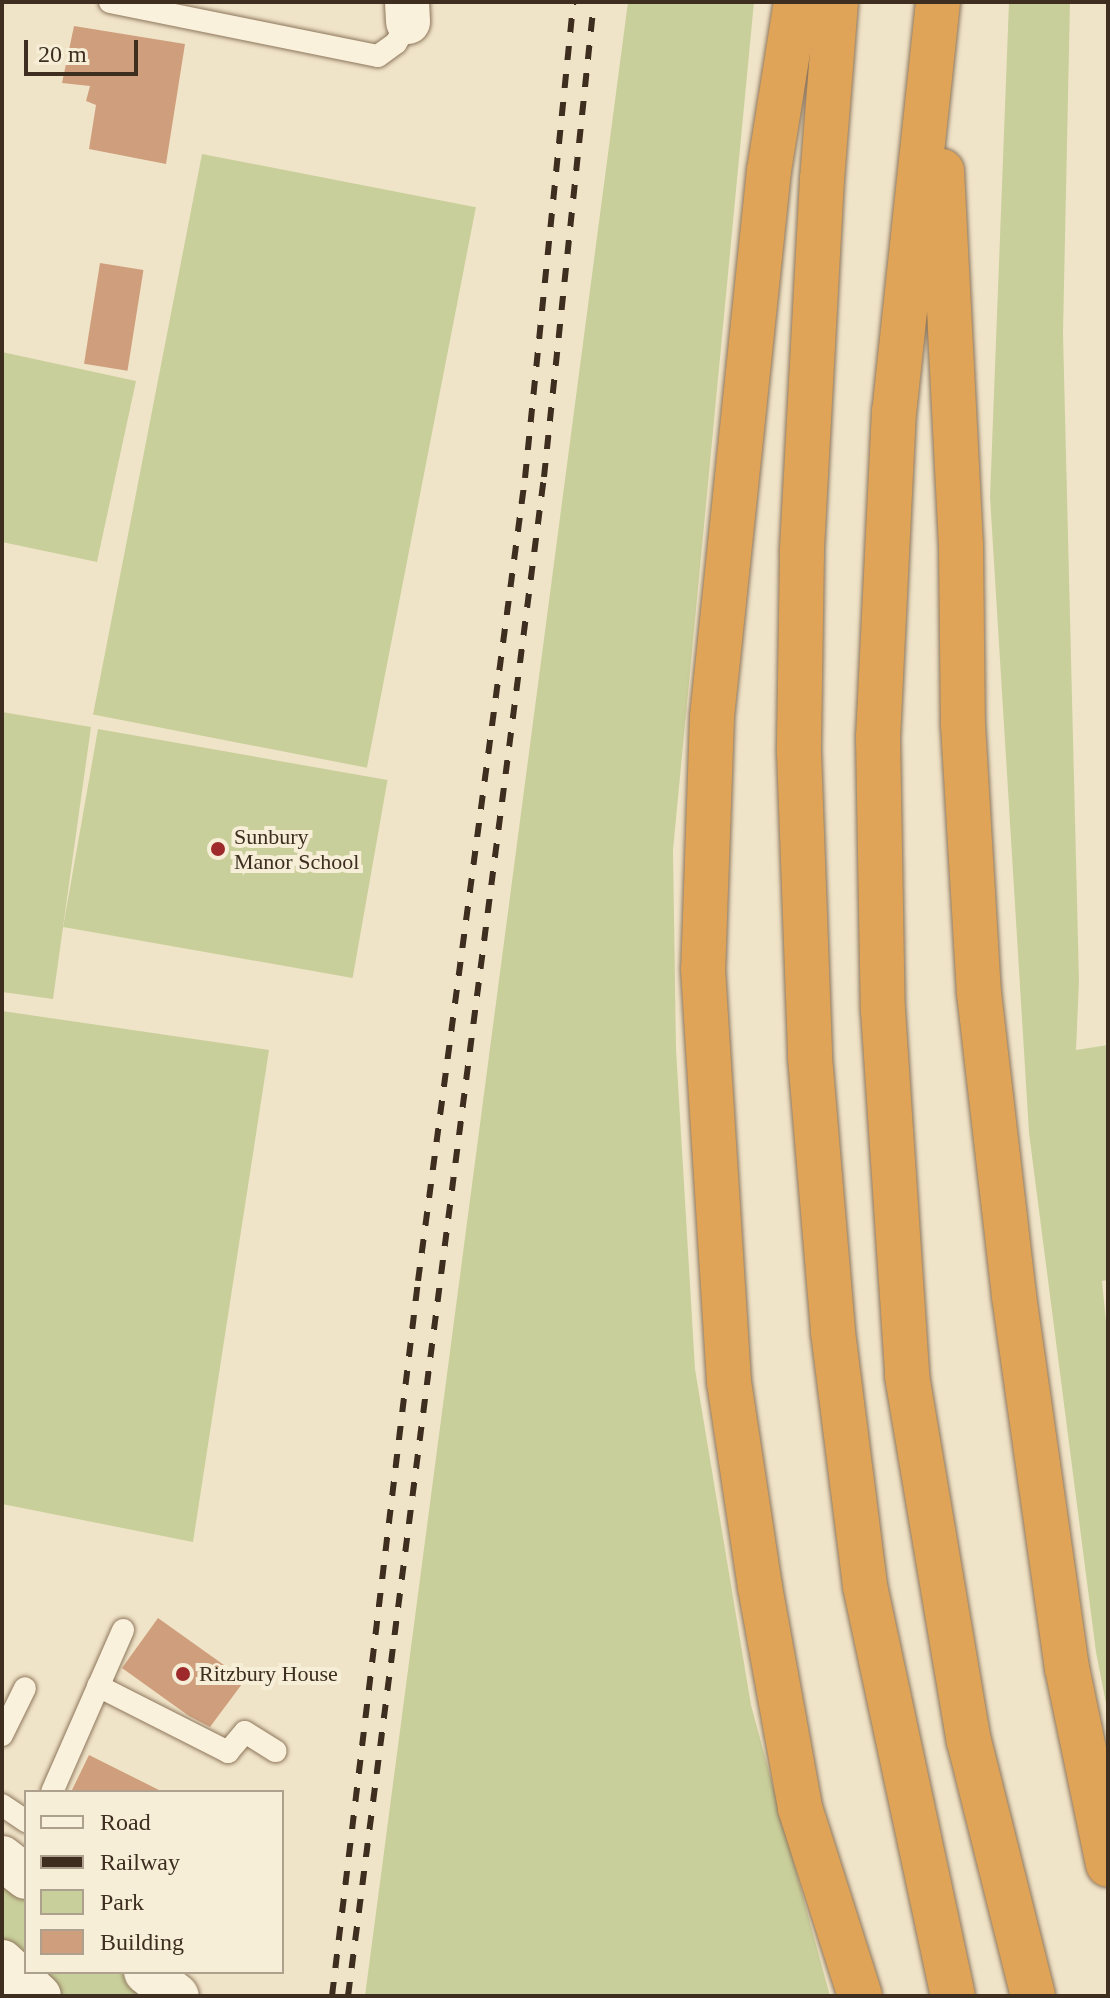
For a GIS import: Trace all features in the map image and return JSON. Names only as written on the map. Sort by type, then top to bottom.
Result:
[{"type":"highway","points":[[796,2],[769,170],[712,717],[703,969],[729,1382],[760,1587],[800,1808],[860,1996]]},
{"type":"highway","points":[[836,2],[822,179],[802,568],[799,752],[810,1057],[833,1332],[865,1586],[953,1996]]},
{"type":"highway","points":[[937,19],[961,544],[963,725],[979,993],[1014,1296],[1067,1668],[1108,1865]]},
{"type":"highway","points":[[937,19],[894,411],[878,737],[883,1010],[907,1376],[969,1741],[1033,1996]]},
{"type":"street","points":[[2,1858],[24,1875]]},
{"type":"street","points":[[2,1962],[39,1996]]},
{"type":"street","points":[[149,1974],[177,1996]]},
{"type":"lane","points":[[110,2],[378,56],[396,43],[408,12]]},
{"type":"lane","points":[[53,1790],[123,1630]]},
{"type":"lane","points":[[98,1686],[228,1752],[245,1732],[275,1751]]},
{"type":"lane","points":[[2,1735],[25,1688]]},
{"type":"lane","points":[[2,1805],[24,1820]]},
{"type":"green space","points":[[628,2],[754,2],[673,850],[676,1049],[695,1369],[751,1705],[830,1996],[365,1996]]},
{"type":"green space","points":[[1009,2],[1070,2],[1063,333],[1079,981],[1076,1050],[1108,1045],[1108,1280],[1102,1281],[1108,1341],[1108,1714],[1096,1652],[1029,1133],[990,497]]},
{"type":"green space","points":[[202,154],[476,207],[367,768],[93,715]]},
{"type":"green space","points":[[2,352],[136,381],[97,562],[2,542]]},
{"type":"green space","points":[[2,712],[91,727],[53,999],[2,992]]},
{"type":"green space","points":[[98,729],[388,780],[353,978],[63,927]]},
{"type":"green space","points":[[2,1011],[269,1050],[193,1542],[2,1504]]},
{"type":"green space","points":[[2,1859],[24,1876],[24,1974],[149,1974],[177,1996],[39,1996],[2,1962]]},
{"type":"building","points":[[74,26],[185,44],[166,164],[89,149],[96,105],[86,101],[90,86],[62,83]]},
{"type":"building","points":[[100,263],[143,270],[128,371],[84,364]]},
{"type":"building","name":"Ritzbury House","points":[[158,1618],[245,1680],[210,1727],[189,1716],[122,1668]]},
{"type":"building","points":[[89,1755],[159,1790],[72,1790]]},
{"type":"railway","points":[[332,1996],[418,1281],[525,478],[573,2]]},
{"type":"railway","points":[[348,1996],[544,477],[594,2]]},
{"type":"place","name":"Sunbury Manor School","points":[[218,849]]},
{"type":"place","name":"Ritzbury House","points":[[183,1674]]}]
